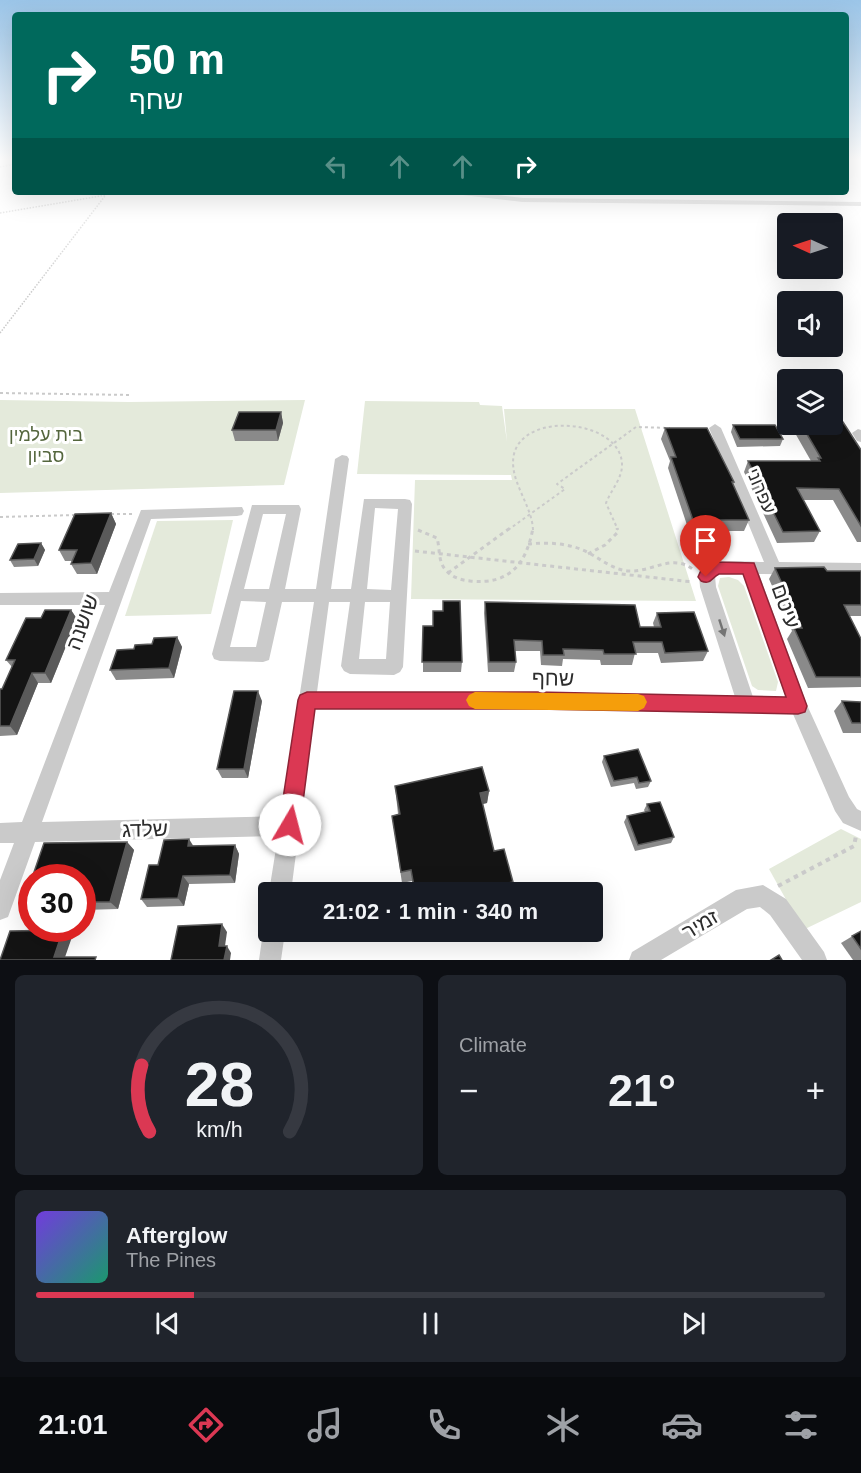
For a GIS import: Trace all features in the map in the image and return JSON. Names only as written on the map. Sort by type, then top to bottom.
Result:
[{"type":"street","name":"עפרוני","points":[[715,428],[774,568]]},
{"type":"street","points":[[281,882],[342,459]]},
{"type":"street","points":[[369,503],[405,504],[402,549],[394,667],[350,666],[369,503]]},
{"type":"street","points":[[257,509],[294,509],[263,655],[220,654],[235,595],[257,509]]},
{"type":"street","points":[[146,514],[237,511]]},
{"type":"street","name":"שושנה","points":[[0,909],[146,514]]},
{"type":"street","name":"עיטם","points":[[749,568],[798,706],[842,804],[850,816],[860,821]]},
{"type":"street","points":[[746,704],[706,584],[706,577],[711,569],[861,569]]},
{"type":"street","points":[[235,595],[399,596]]},
{"type":"street","points":[[0,599],[115,598]]},
{"type":"street","name":"שחף","points":[[307,700],[536,700],[798,706]]},
{"type":"street","name":"שלדג","points":[[0,832],[290,825]]},
{"type":"street","points":[[763,896],[778,907],[816,960]]},
{"type":"street","name":"זמיר","points":[[640,960],[744,897],[763,896]]},
{"type":"street","points":[[270,960],[273,942]]},
{"type":"path","points":[[0,213],[44,205]]},
{"type":"path","points":[[0,333],[98,205]]},
{"type":"path","points":[[0,393],[132,395]]},
{"type":"path","points":[[403,527],[425,531],[437,538],[441,564],[448,573],[461,580],[499,581],[511,575],[521,562],[533,530],[531,513],[524,491],[514,477],[514,453],[520,442],[533,432],[557,425],[590,430],[612,444],[620,455],[622,473],[606,503],[618,532],[605,545],[588,554]]},
{"type":"path","points":[[448,573],[565,489],[557,484],[636,428],[670,428]]},
{"type":"path","points":[[101,515],[146,514]]},
{"type":"path","points":[[0,517],[79,515]]},
{"type":"path","points":[[528,544],[562,544],[588,554],[608,566],[623,570],[637,570],[672,561],[691,566],[706,584]]},
{"type":"path","points":[[402,549],[706,584]]},
{"type":"path","points":[[763,896],[776,886],[854,846],[860,821]]},
{"type":"green space","name":"בית עלמין סביון","points":[[0,400],[129,402],[305,400],[284,485],[0,493]]},
{"type":"green space","points":[[365,401],[479,402],[480,405],[502,406],[507,442],[504,409],[635,409],[696,601],[411,599],[415,480],[512,480],[511,475],[357,474]]},
{"type":"green space","points":[[233,520],[211,614],[125,616],[157,521]]},
{"type":"green space","points":[[729,577],[738,580],[744,586],[778,682],[776,691],[758,690],[752,686],[718,586],[720,578]]},
{"type":"green space","points":[[841,829],[861,839],[861,902],[803,930],[769,869]]},
{"type":"building","points":[[239,412],[281,412],[276,430],[232,430]]},
{"type":"building","points":[[843,422],[861,450],[861,526],[839,489],[797,488],[820,531],[783,532],[748,461],[820,461],[818,458],[821,458],[807,435],[843,435]]},
{"type":"building","points":[[733,425],[775,425],[777,435],[781,435],[783,439],[740,439]]},
{"type":"building","points":[[665,428],[707,428],[734,482],[732,482],[749,520],[693,520],[671,457],[676,457]]},
{"type":"building","points":[[111,513],[91,563],[71,564],[77,550],[59,550],[75,514]]},
{"type":"building","points":[[41,543],[34,559],[10,560],[18,544]]},
{"type":"building","points":[[824,567],[827,571],[861,571],[861,605],[844,605],[861,639],[861,677],[816,677],[794,628],[802,628],[775,568]]},
{"type":"building","points":[[443,601],[460,601],[462,662],[422,662],[423,626],[433,626],[433,611],[443,611]]},
{"type":"building","points":[[485,602],[635,605],[640,627],[661,627],[657,613],[694,612],[708,651],[665,653],[662,642],[633,642],[636,654],[604,654],[603,650],[563,649],[564,655],[543,655],[542,641],[514,640],[516,662],[489,662]]},
{"type":"building","points":[[45,610],[71,610],[45,673],[32,673],[10,726],[0,726],[0,689],[15,660],[6,660],[26,618],[41,618]]},
{"type":"building","points":[[177,637],[169,668],[110,670],[117,650],[134,649],[135,645],[152,644],[154,638]]},
{"type":"building","points":[[234,691],[258,691],[244,769],[217,769]]},
{"type":"building","points":[[842,701],[861,702],[861,723],[852,723]]},
{"type":"building","points":[[638,749],[651,781],[639,783],[637,777],[614,781],[604,756]]},
{"type":"building","points":[[482,767],[489,791],[480,793],[494,851],[504,849],[513,882],[413,882],[411,870],[401,872],[392,816],[400,814],[395,786]]},
{"type":"building","points":[[660,802],[674,837],[638,845],[627,816],[650,811],[647,804]]},
{"type":"building","points":[[189,839],[188,846],[235,845],[230,875],[183,876],[178,898],[141,899],[149,865],[158,865],[164,840]]},
{"type":"building","points":[[127,842],[110,902],[96,902],[96,864],[37,864],[44,843]]},
{"type":"building","points":[[222,924],[219,946],[227,946],[224,960],[171,960],[178,926]]},
{"type":"building","points":[[10,931],[18,931],[18,942],[59,942],[54,957],[96,957],[95,960],[0,960]]},
{"type":"building","points":[[861,931],[861,949],[852,936]]},
{"type":"building","points":[[779,955],[782,960],[771,960]]},
{"type":"slow traffic","points":[[475,700],[638,702]]},
{"type":"route","points":[[290,825],[307,700],[536,700],[798,706],[749,568],[711,569],[706,577]]}]
